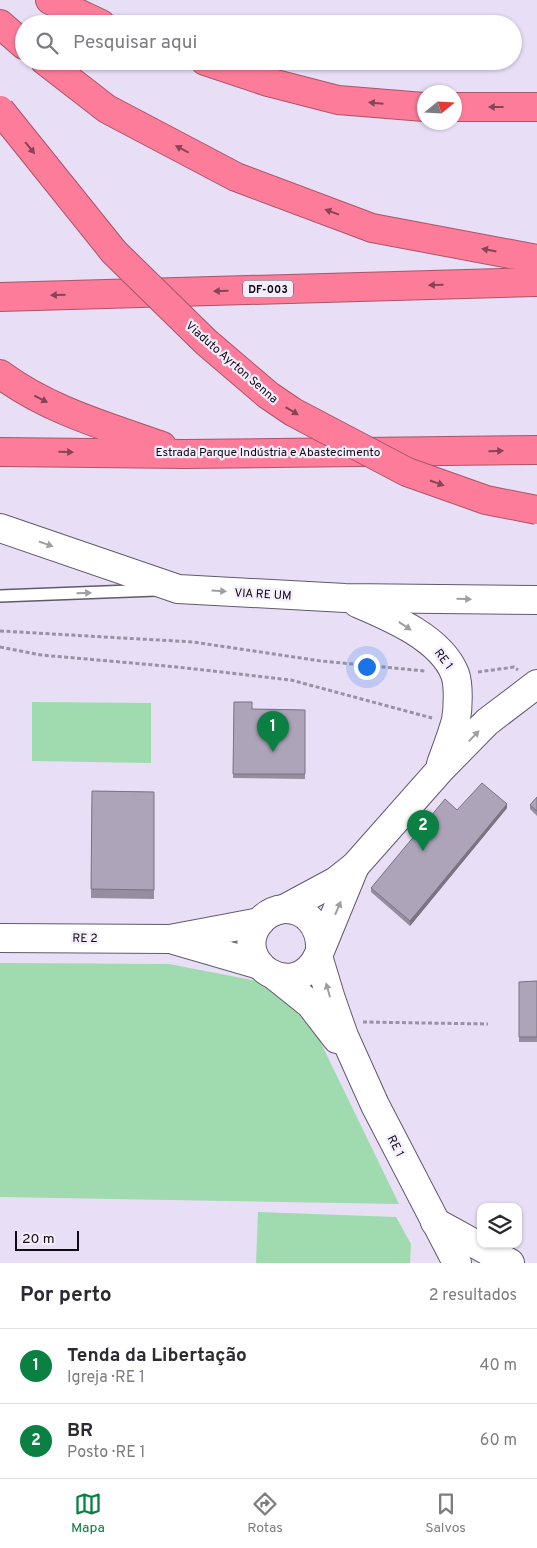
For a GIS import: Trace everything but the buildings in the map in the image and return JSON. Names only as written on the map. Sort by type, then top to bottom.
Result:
[{"type":"highway","points":[[50,0],[82,15]]},
{"type":"highway","points":[[0,24],[15,37]]},
{"type":"highway","points":[[56,70],[107,109],[236,177],[372,228],[537,259]]},
{"type":"highway","points":[[232,70],[268,82],[338,100],[417,106]]},
{"type":"highway","points":[[462,107],[537,107]]},
{"type":"highway","name":"Viaduto Ayrton Senna","points":[[0,110],[114,252],[206,342],[268,395],[293,412],[407,472],[486,500],[537,510]]},
{"type":"highway","name":"DF-003","points":[[0,297],[537,282]]},
{"type":"highway","points":[[0,374],[16,386],[75,416],[185,454]]},
{"type":"highway","name":"Estrada Parque Indústria e Abastecimento","points":[[0,452],[185,454],[537,450]]},
{"type":"street","name":"VIA RE UM","points":[[0,528],[178,589],[345,598],[537,600]]},
{"type":"street","name":"RE 1","points":[[345,598],[393,618],[432,644],[443,654],[456,674],[458,699],[456,719],[440,770]]},
{"type":"street","name":"RE 1","points":[[284,909],[336,881],[355,866],[440,770],[487,722],[537,684]]},
{"type":"street","name":"RE 1","points":[[355,866],[319,952],[331,999],[358,1068],[375,1105],[458,1263]]},
{"type":"street","points":[[284,909],[297,911],[309,918],[314,923],[320,936],[319,952],[312,967],[301,975],[288,978],[268,970],[254,953],[252,940],[256,927],[268,914],[284,909]]},
{"type":"street","name":"RE 2","points":[[0,938],[170,939],[260,922]]},
{"type":"street","name":"RE 2","points":[[170,939],[268,970]]},
{"type":"street","name":"RE 1","points":[[268,970],[310,1004],[358,1068]]},
{"type":"street","points":[[435,1222],[510,1263]]},
{"type":"lane","points":[[0,596],[178,589]]},
{"type":"path","points":[[0,631],[193,642],[321,661],[456,674],[514,667],[537,684]]},
{"type":"path","points":[[0,647],[41,656],[177,667],[292,680],[435,719],[456,719]]},
{"type":"path","points":[[358,1022],[488,1024]]},
{"type":"green space","points":[[32,702],[151,703],[151,763],[32,761]]},
{"type":"green space","points":[[0,963],[169,964],[273,984],[318,1037],[399,1204],[0,1197]]},
{"type":"green space","points":[[258,1212],[396,1217],[411,1244],[410,1263],[256,1263]]},
{"type":"place","name":"Tenda da Libertação","points":[[273,752]]},
{"type":"place","name":"BR","points":[[423,851]]}]
